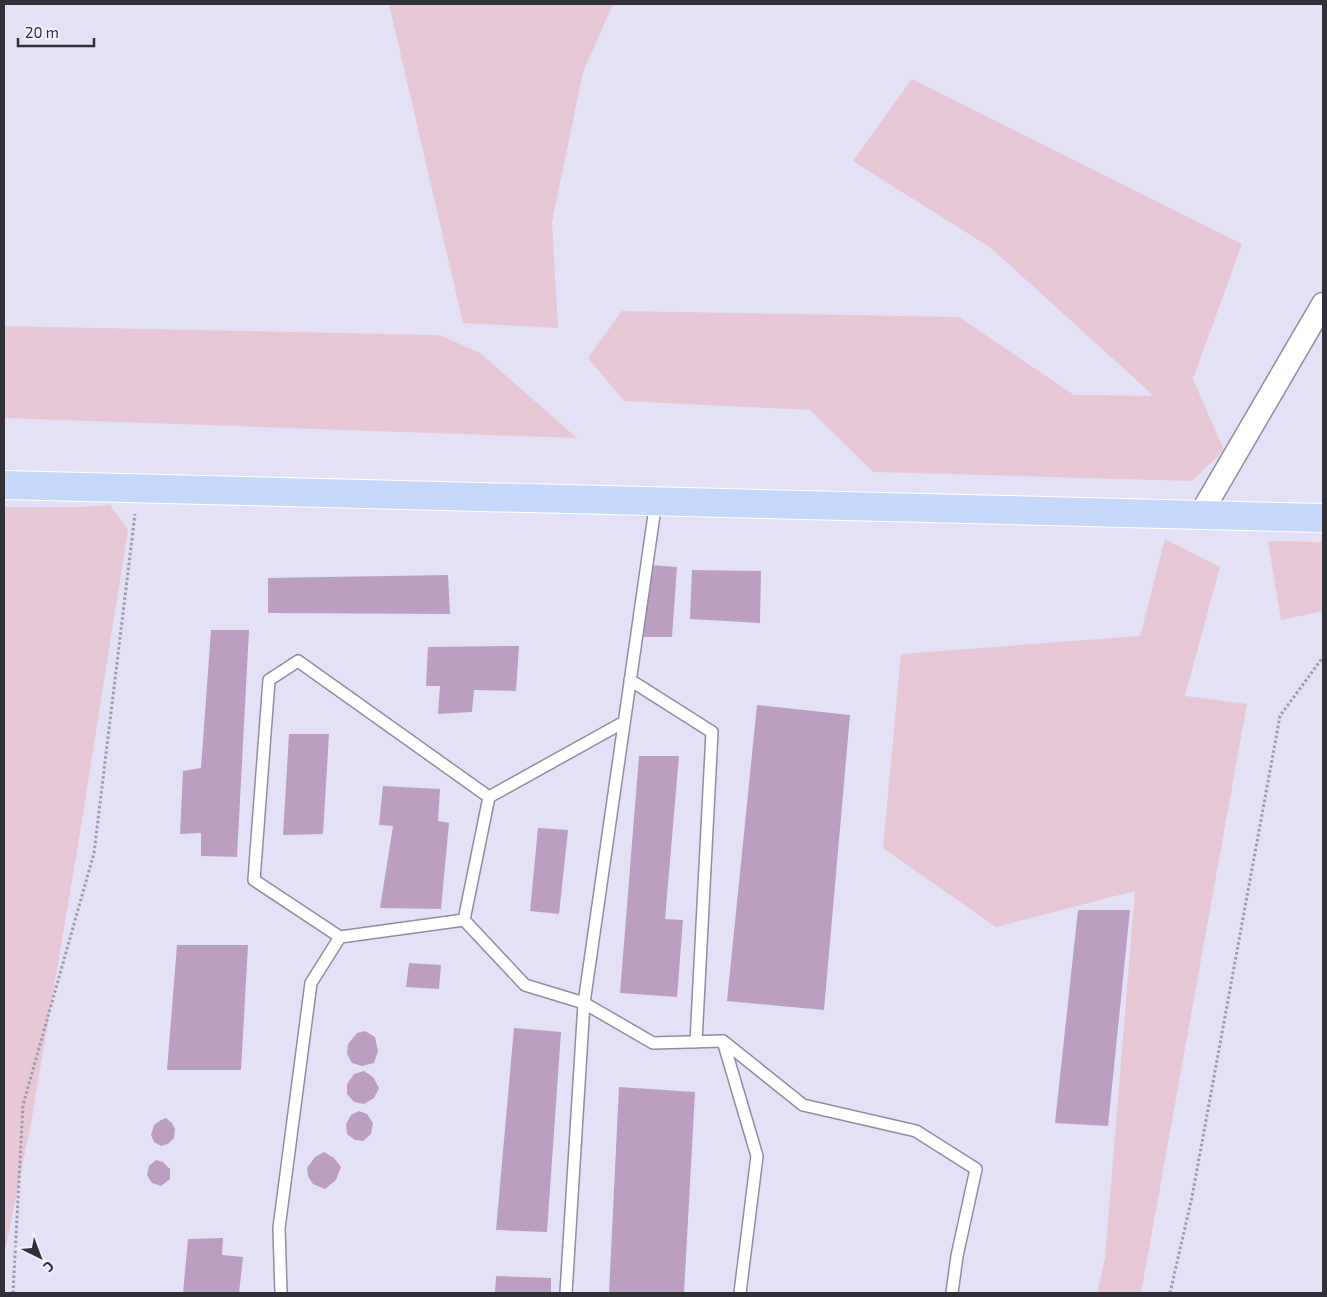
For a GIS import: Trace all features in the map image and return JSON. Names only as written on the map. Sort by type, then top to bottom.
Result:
[{"type":"main road","points":[[4,485],[1323,518]]},
{"type":"street","points":[[1200,515],[1323,304]]},
{"type":"lane","points":[[566,1293],[584,1003],[656,501]]},
{"type":"lane","points":[[464,920],[340,937],[254,880],[269,680],[298,661],[490,797]]},
{"type":"lane","points":[[630,680],[712,732],[696,1042]]},
{"type":"lane","points":[[464,920],[490,797],[624,722]]},
{"type":"lane","points":[[464,920],[525,985],[584,1003],[653,1044],[723,1041],[803,1105],[916,1131],[976,1169],[957,1256],[952,1293]]},
{"type":"lane","points":[[281,1293],[279,1228],[311,983],[340,937]]},
{"type":"lane","points":[[723,1041],[758,1156],[740,1293]]},
{"type":"path","points":[[13,1293],[24,1105],[94,854],[138,488]]},
{"type":"path","points":[[1170,1293],[1192,1196],[1280,716],[1323,657]]},
{"type":"shaded area","points":[[389,4],[613,4],[583,72],[552,222],[558,328],[463,323]]},
{"type":"shaded area","points":[[912,79],[1242,244],[1193,379],[1224,450],[1192,481],[873,472],[810,410],[624,401],[588,358],[622,311],[959,317],[1074,395],[1154,396],[991,248],[853,161]]},
{"type":"shaded area","points":[[4,326],[439,335],[480,353],[577,438],[4,418]]},
{"type":"shaded area","points":[[110,505],[128,530],[78,845],[31,1123],[4,1256],[4,507]]},
{"type":"shaded area","points":[[1165,539],[1220,567],[1185,696],[1247,704],[1141,1293],[1097,1293],[1105,1258],[1135,891],[996,927],[883,848],[901,654],[1140,636]]},
{"type":"shaded area","points":[[1268,541],[1323,542],[1323,611],[1281,620]]},
{"type":"building","points":[[650,565],[677,567],[672,637],[642,637]]},
{"type":"building","points":[[692,570],[761,571],[760,623],[690,619]]},
{"type":"building","points":[[448,575],[450,614],[268,613],[268,578]]},
{"type":"building","points":[[211,630],[249,630],[237,857],[201,856],[201,833],[180,834],[183,771],[201,768]]},
{"type":"building","points":[[519,646],[516,691],[474,690],[472,712],[438,714],[440,686],[426,686],[428,647]]},
{"type":"building","points":[[757,705],[850,715],[824,1010],[727,1001]]},
{"type":"building","points":[[289,734],[329,734],[323,834],[283,835]]},
{"type":"building","points":[[639,756],[679,756],[665,919],[683,920],[677,997],[620,993]]},
{"type":"building","points":[[383,786],[440,789],[438,821],[449,823],[441,909],[380,908],[393,826],[379,825]]},
{"type":"building","points":[[538,828],[568,830],[559,914],[530,911]]},
{"type":"building","points":[[1078,910],[1130,910],[1108,1126],[1055,1123]]},
{"type":"building","points":[[177,945],[248,945],[241,1070],[167,1070]]},
{"type":"building","points":[[409,963],[441,965],[439,989],[406,987]]},
{"type":"building","points":[[514,1028],[561,1032],[547,1232],[496,1230]]},
{"type":"building","points":[[365,1031],[375,1037],[378,1051],[374,1063],[362,1066],[352,1063],[347,1054],[348,1044],[357,1033]]},
{"type":"building","points":[[364,1071],[373,1077],[379,1088],[374,1098],[364,1104],[354,1102],[347,1094],[347,1084],[354,1074]]},
{"type":"building","points":[[619,1087],[695,1092],[684,1293],[609,1293]]},
{"type":"building","points":[[359,1111],[367,1114],[373,1123],[371,1134],[363,1141],[355,1140],[347,1134],[346,1124],[351,1115]]},
{"type":"building","points":[[166,1118],[175,1129],[174,1138],[168,1144],[161,1146],[154,1142],[151,1135],[154,1125]]},
{"type":"building","points":[[324,1152],[334,1158],[341,1167],[336,1180],[325,1189],[313,1184],[308,1176],[307,1168],[315,1157]]},
{"type":"building","points":[[156,1160],[163,1162],[170,1169],[170,1179],[161,1186],[152,1183],[147,1175],[149,1166]]},
{"type":"building","points":[[223,1238],[222,1255],[243,1257],[239,1293],[183,1293],[188,1239]]},
{"type":"building","points":[[496,1276],[551,1278],[551,1293],[495,1293]]}]
